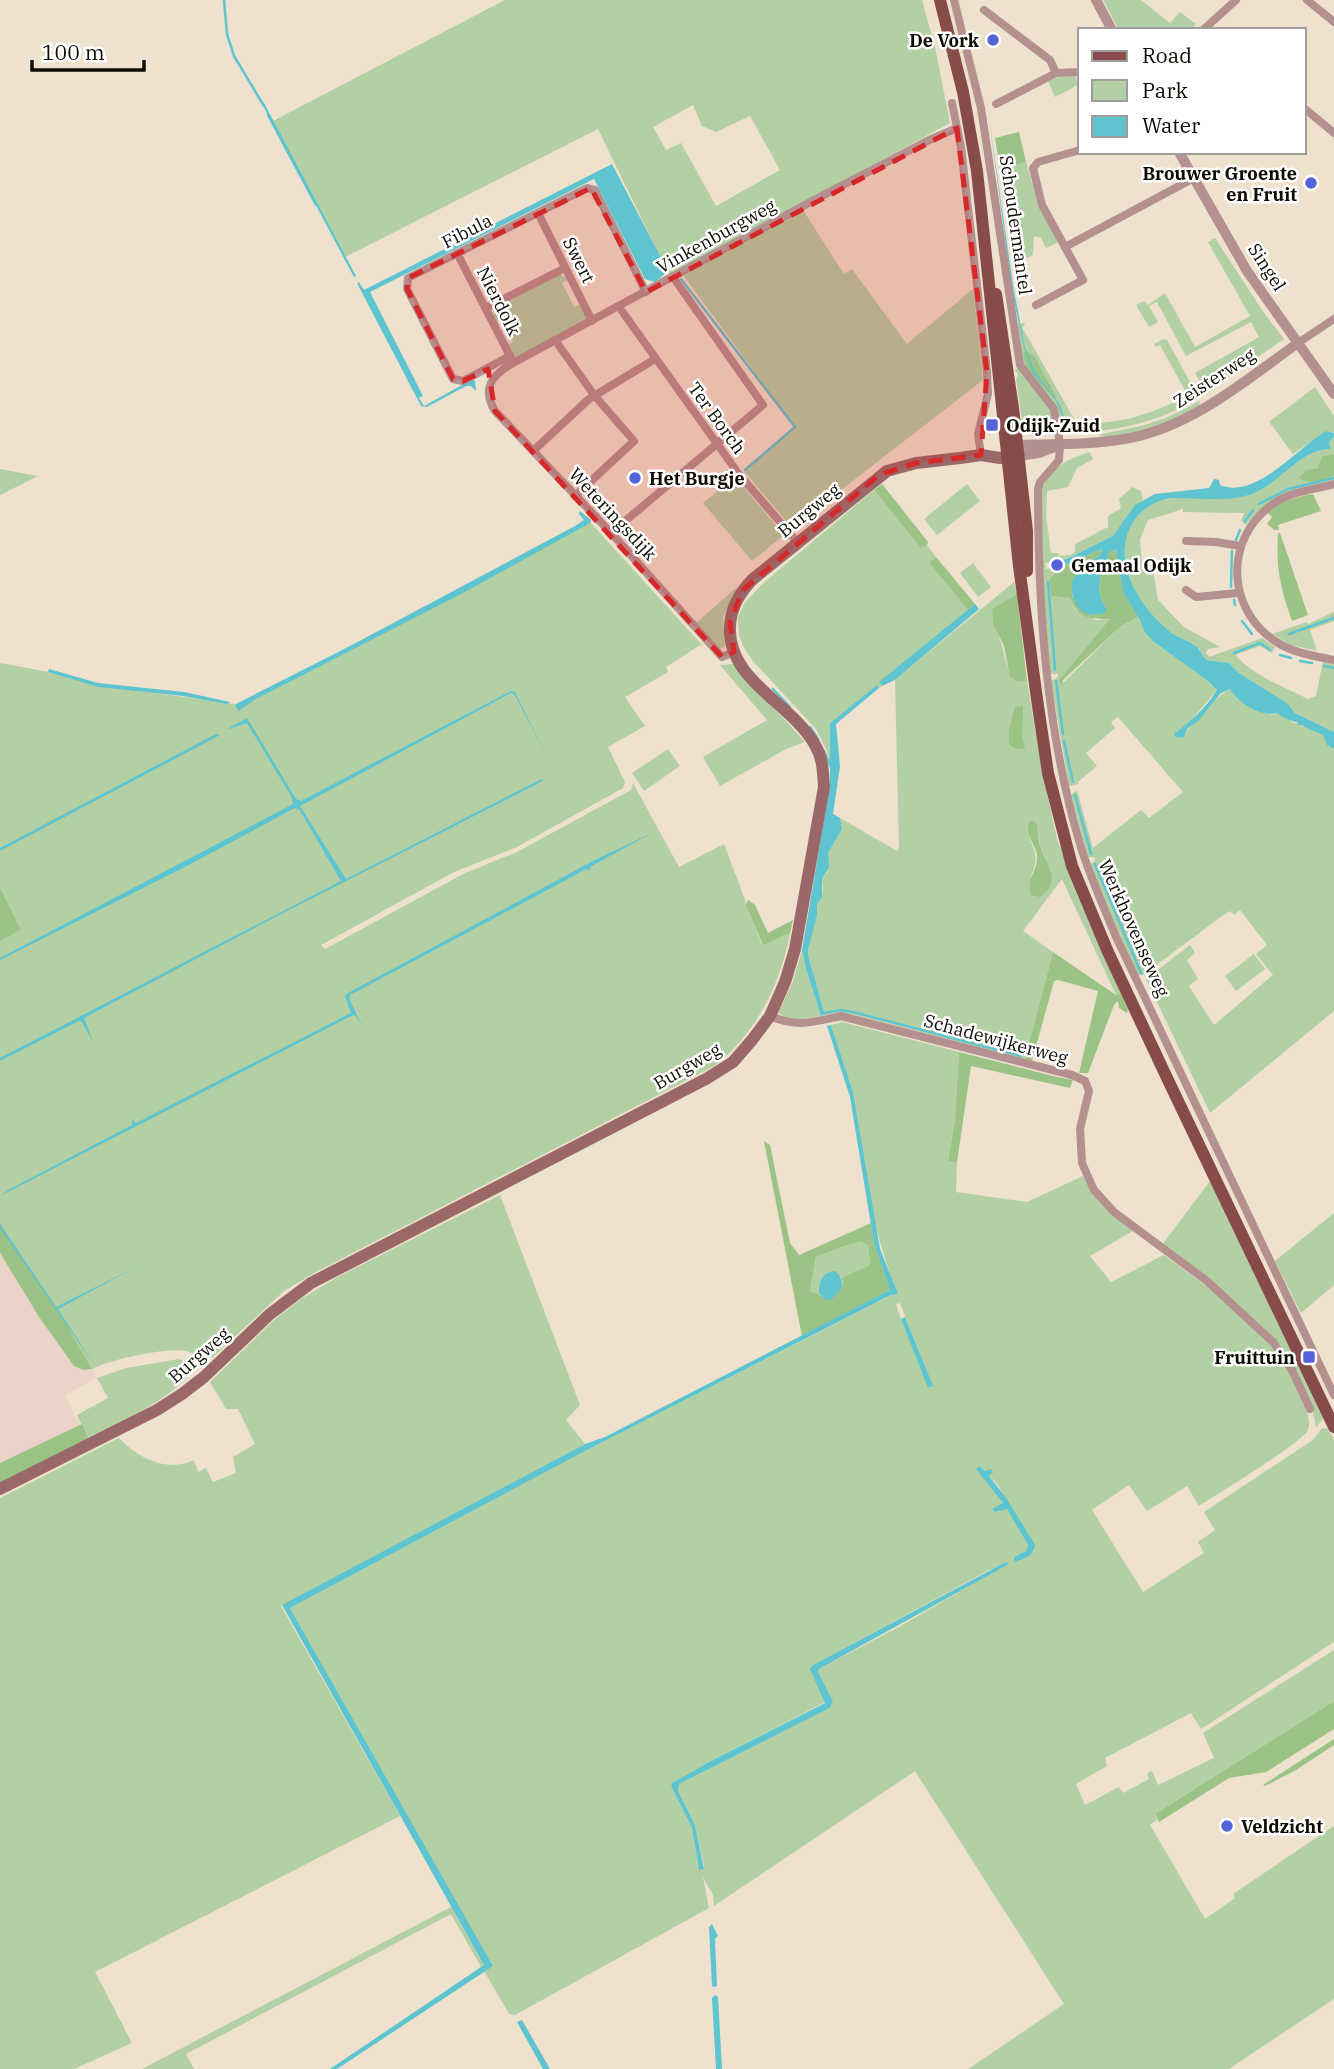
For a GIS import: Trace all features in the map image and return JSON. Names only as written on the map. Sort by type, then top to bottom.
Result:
[{"type":"main road","name":"Schoudermantel","points":[[940,0],[965,102],[987,257],[990,305],[1012,451]]},
{"type":"main road","name":"Burgweg","points":[[0,1489],[157,1410],[182,1394],[204,1377],[270,1314],[311,1283],[706,1079],[733,1062],[770,1016],[786,982],[824,787],[822,760],[815,744],[746,672],[734,652],[730,622],[739,596],[753,579],[887,471],[916,463],[1012,451]]},
{"type":"main road","name":"Werkhovenseweg","points":[[1012,451],[1019,566],[1048,773],[1072,866],[1151,1045],[1334,1427]]},
{"type":"street","name":"Schoudermantel","points":[[954,0],[985,132],[1020,365],[1054,409],[1060,445]]},
{"type":"street","points":[[1096,0],[1111,28]]},
{"type":"street","points":[[1208,28],[1236,0]]},
{"type":"street","points":[[1307,0],[1334,21]]},
{"type":"street","points":[[984,10],[1050,60],[1056,73]]},
{"type":"street","points":[[996,104],[1056,73],[1078,72]]},
{"type":"street","points":[[952,103],[961,147],[988,386],[978,434],[981,456]]},
{"type":"street","points":[[1306,110],[1334,134]]},
{"type":"street","name":"Vinkenburgweg","points":[[493,377],[511,359],[555,341],[883,164],[957,128]]},
{"type":"street","points":[[1036,305],[1083,280],[1042,205],[1033,168],[1038,162],[1078,151]]},
{"type":"street","name":"Singel","points":[[1180,154],[1247,271],[1334,394]]},
{"type":"street","points":[[1065,247],[1194,178]]},
{"type":"street","name":"Fibula","points":[[511,359],[463,381],[455,380],[407,289],[408,278],[587,188],[596,190],[646,292]]},
{"type":"street","name":"Swert","points":[[538,213],[592,321]]},
{"type":"street","name":"Nierdolk","points":[[457,253],[511,359]]},
{"type":"street","points":[[486,308],[565,268]]},
{"type":"street","points":[[611,533],[763,405],[673,277]]},
{"type":"street","name":"Ter Borch","points":[[619,307],[738,472],[797,542]]},
{"type":"street","name":"Zeisterweg","points":[[1012,451],[1039,453],[1060,445],[1132,437],[1187,418],[1208,407],[1334,319]]},
{"type":"street","points":[[555,341],[594,396],[634,441],[575,496]]},
{"type":"street","points":[[533,451],[594,396],[655,359]]},
{"type":"street","name":"Weteringsdijk","points":[[493,377],[488,390],[492,407],[611,533],[722,657],[734,652]]},
{"type":"street","name":"Werkhovenseweg","points":[[1060,445],[1059,460],[1040,482],[1038,489],[1041,623],[1059,759],[1080,845],[1117,939],[1334,1395]]},
{"type":"street","points":[[1334,484],[1303,491],[1272,504],[1252,524],[1240,547],[1237,569],[1238,593],[1255,625],[1274,641],[1289,649],[1334,660]]},
{"type":"street","points":[[1186,541],[1216,542],[1240,547]]},
{"type":"street","points":[[1186,590],[1196,597],[1238,593]]},
{"type":"street","name":"Schadewijkerweg","points":[[770,1016],[786,1023],[803,1024],[841,1016],[853,1018],[1072,1075],[1085,1081],[1089,1091],[1080,1129],[1081,1152],[1082,1163],[1094,1190],[1114,1212],[1207,1281],[1273,1342],[1292,1370],[1310,1409]]},
{"type":"highlighted area","points":[[957,128],[987,372],[981,455],[916,463],[879,475],[743,590],[730,622],[734,652],[722,657],[495,411],[488,369],[463,381],[453,379],[407,289],[408,278],[591,188],[646,292]]},
{"type":"shaded area","points":[[0,1253],[39,1317],[77,1368],[92,1369],[97,1378],[65,1395],[85,1436],[0,1482]]},
{"type":"green space","points":[[505,0],[922,0],[935,47],[950,123],[669,275],[598,129],[345,257],[271,122]],"holes":[[[693,105],[702,126],[716,132],[750,116],[780,170],[716,206],[681,143],[666,150],[653,127]]]},
{"type":"green space","points":[[1103,0],[1141,0],[1170,23],[1180,12],[1196,24],[1192,28],[1118,28]]},
{"type":"green space","points":[[1075,76],[1078,85],[1055,97],[1048,81]]},
{"type":"green space","points":[[1019,132],[1026,162],[1000,169],[995,138]]},
{"type":"green space","points":[[1026,162],[1039,207],[1058,242],[1046,248],[1041,238],[1034,236],[1033,255],[1014,265],[1007,219],[1013,211],[1005,205],[1000,169]]},
{"type":"green space","points":[[803,210],[844,274],[852,269],[907,344],[973,289],[983,380],[792,528],[744,471],[796,428],[683,275]]},
{"type":"green space","points":[[1215,238],[1284,339],[1206,393],[1195,373],[1259,337],[1251,322],[1186,356],[1157,302],[1149,306],[1158,322],[1149,327],[1136,305],[1144,301],[1148,305],[1165,293],[1195,347],[1250,316],[1208,242]]},
{"type":"green space","points":[[559,274],[568,279],[562,283],[574,307],[581,304],[588,320],[518,358],[515,357],[507,345],[513,342],[502,320],[495,322],[493,310]]},
{"type":"green space","points":[[1024,323],[1022,327],[1077,424],[1134,417],[1188,396],[1160,345],[1156,347],[1154,344],[1163,339],[1167,340],[1199,398],[1166,414],[1132,425],[1097,431],[1061,432],[1051,399],[1023,364],[1014,324]]},
{"type":"green space","points":[[1026,351],[1034,356],[1057,398],[1039,383],[1031,372],[1024,360],[1023,353]]},
{"type":"green space","points":[[1018,368],[1051,411],[1054,429],[1051,429],[1050,422],[1030,423],[1029,427],[1023,428],[1016,379],[1018,375],[1015,370]]},
{"type":"green space","points":[[1315,387],[1334,416],[1334,433],[1326,431],[1293,454],[1269,422]]},
{"type":"green space","points":[[1200,401],[1199,407],[1148,429],[1122,435],[1097,435],[1166,418]]},
{"type":"green space","points":[[1334,437],[1334,455],[1331,454],[1304,481],[1326,480],[1334,476],[1334,481],[1297,490],[1275,499],[1255,514],[1246,525],[1241,521],[1244,513],[1183,512],[1183,509],[1148,520],[1140,539],[1142,565],[1152,565],[1158,600],[1184,627],[1220,647],[1208,649],[1206,653],[1209,657],[1262,638],[1275,647],[1272,653],[1260,646],[1235,655],[1260,675],[1308,699],[1316,696],[1323,661],[1334,663],[1334,732],[1295,713],[1287,703],[1239,673],[1229,663],[1206,660],[1195,645],[1177,637],[1163,626],[1143,604],[1129,578],[1125,549],[1132,524],[1139,514],[1154,503],[1169,498],[1233,497],[1256,492],[1307,456],[1331,449],[1329,442]]},
{"type":"green space","points":[[1090,452],[1093,459],[1077,468],[1068,487],[1047,491],[1046,516],[1051,553],[1058,553],[1059,556],[1071,555],[1075,551],[1075,544],[1108,527],[1108,516],[1121,508],[1119,499],[1132,487],[1141,491],[1143,500],[1110,539],[1082,553],[1045,563],[1046,569],[1062,566],[1057,573],[1052,596],[1070,598],[1075,609],[1096,620],[1111,619],[1059,680],[1062,684],[1121,626],[1138,617],[1154,642],[1217,690],[1187,725],[1176,732],[1177,738],[1230,689],[1237,699],[1248,705],[1272,715],[1277,713],[1294,723],[1304,724],[1304,727],[1323,735],[1328,746],[1334,749],[1334,1011],[1210,1113],[1146,979],[1190,945],[1195,953],[1187,960],[1198,979],[1189,986],[1214,1025],[1273,975],[1256,954],[1267,945],[1240,910],[1234,915],[1230,911],[1222,916],[1143,975],[1137,975],[1104,902],[1091,864],[1095,860],[1094,857],[1088,857],[1071,795],[1077,790],[1093,848],[1141,810],[1149,818],[1183,792],[1118,717],[1111,722],[1115,728],[1086,753],[1097,766],[1078,782],[1079,784],[1069,786],[1051,681],[1058,677],[1058,674],[1051,674],[1050,671],[1043,579],[1042,487],[1051,473],[1062,464]]},
{"type":"green space","points":[[1334,455],[1334,476],[1312,482],[1299,478],[1306,470],[1318,468],[1322,457]]},
{"type":"green space","points":[[0,469],[38,476],[0,495]]},
{"type":"green space","points":[[735,477],[784,535],[752,561],[703,503]]},
{"type":"green space","points":[[882,484],[928,542],[927,545],[921,548],[874,490]]},
{"type":"green space","points":[[967,484],[980,501],[937,535],[924,519]]},
{"type":"green space","points":[[874,490],[921,547],[927,545],[936,557],[929,563],[968,610],[880,682],[882,686],[879,688],[877,685],[830,723],[831,767],[827,751],[816,729],[752,660],[743,646],[738,617],[744,604],[761,585]]},
{"type":"green space","points":[[1313,494],[1321,511],[1278,525],[1279,530],[1274,530],[1267,524],[1272,517],[1267,512],[1272,508]]},
{"type":"green space","points":[[589,521],[703,646],[700,645],[666,667],[668,672],[625,697],[645,726],[608,747],[625,782],[623,788],[517,847],[454,872],[321,945],[325,949],[465,873],[517,852],[631,790],[633,783],[679,867],[724,844],[762,945],[790,933],[780,971],[765,1005],[744,1037],[716,1065],[316,1272],[284,1291],[213,1357],[200,1359],[186,1351],[166,1351],[124,1358],[92,1369],[57,1308],[0,1223],[0,941],[21,930],[0,887],[0,663],[104,686],[242,705]]},
{"type":"green space","points":[[1278,533],[1308,615],[1292,621],[1280,578]]},
{"type":"green space","points":[[1102,549],[1101,554],[1086,565],[1072,595],[1079,607],[1088,614],[1094,615],[1107,609],[1102,602],[1099,587],[1104,566],[1113,549],[1117,552],[1123,592],[1138,617],[1121,626],[1063,680],[1062,686],[1059,680],[1110,619],[1086,616],[1077,610],[1070,598],[1051,596],[1050,579],[1062,566]]},
{"type":"green space","points":[[936,557],[975,604],[968,610],[929,563]]},
{"type":"green space","points":[[973,563],[991,587],[978,597],[960,573]]},
{"type":"green space","points":[[1014,582],[1017,594],[994,626],[1013,677],[1017,682],[1027,681],[1057,839],[1121,994],[1116,995],[1062,879],[1023,931],[1053,952],[1025,1059],[851,1014],[841,1012],[825,1015],[808,949],[816,904],[823,891],[822,879],[827,872],[828,853],[842,829],[840,818],[897,851],[899,848],[895,680]],"holes":[[[1037,824],[1040,846],[1045,858],[1030,878],[1036,858],[1027,829]]]},
{"type":"green space","points":[[738,586],[723,617],[725,647],[720,649],[695,624]]},
{"type":"green space","points":[[1017,594],[1027,681],[1017,682],[1010,676],[1004,646],[994,626],[992,609]]},
{"type":"green space","points":[[1334,612],[1334,621],[1310,630],[1317,651],[1291,645],[1272,634],[1307,622],[1308,624]]},
{"type":"green space","points":[[734,664],[805,742],[786,749],[720,786],[703,757],[767,720],[720,665]]},
{"type":"green space","points":[[1023,706],[1022,737],[1025,748],[1017,749],[1009,745],[1009,730],[1015,707]]},
{"type":"green space","points":[[668,749],[680,766],[644,791],[632,773]]},
{"type":"green space","points":[[1029,822],[1037,824],[1040,846],[1052,879],[1047,891],[1040,897],[1031,895],[1030,889],[1037,860],[1028,831]]},
{"type":"green space","points":[[0,887],[21,930],[0,941]]},
{"type":"green space","points":[[748,900],[755,905],[768,933],[793,920],[790,933],[763,945],[746,905]]},
{"type":"green space","points":[[802,950],[821,1016],[793,1019],[778,1013],[792,984]]},
{"type":"green space","points":[[1053,952],[1116,995],[1121,994],[1128,1010],[1127,1013],[1119,1008],[1118,1001],[1114,1005],[1088,1073],[1079,1073],[1098,991],[1058,980],[1054,981],[1032,1061],[1025,1059]]},
{"type":"green space","points":[[1254,954],[1265,969],[1236,991],[1225,976]]},
{"type":"green space","points":[[842,1022],[959,1052],[955,1119],[948,1160],[957,1162],[956,1192],[1027,1202],[1083,1176],[1098,1201],[1133,1231],[1090,1256],[1111,1282],[1164,1255],[1256,1328],[1286,1366],[1309,1422],[1308,1430],[1291,1445],[1199,1506],[1187,1486],[1147,1511],[1129,1485],[1092,1510],[1143,1592],[1204,1553],[1198,1542],[1215,1530],[1204,1512],[1313,1440],[1322,1428],[1328,1429],[1334,1440],[1334,1642],[1201,1729],[1191,1713],[1105,1758],[1107,1766],[1076,1784],[1085,1805],[1119,1787],[1123,1793],[1149,1779],[1147,1773],[1152,1771],[1158,1785],[1214,1758],[1203,1733],[1334,1650],[1334,1701],[1155,1814],[1157,1820],[1150,1825],[1205,1919],[1235,1898],[1233,1894],[1334,1826],[1334,1999],[1229,2069],[968,2069],[1064,2004],[915,1771],[714,1906],[713,1895],[703,1877],[709,1908],[515,2015],[509,2014],[484,1971],[492,1965],[290,1608],[589,1449],[892,1295],[889,1271],[876,1228],[853,1092],[831,1025]],"holes":[[[900,1303],[932,1386],[929,1388],[899,1314],[896,1304]],[[980,1466],[999,1486],[1034,1552],[1014,1557],[1026,1551],[1028,1545],[1007,1508],[994,1512],[992,1510],[1003,1504]],[[1009,1563],[897,1628],[819,1669],[818,1672],[833,1701],[830,1708],[679,1784],[678,1791],[695,1825],[704,1865],[704,1869],[699,1870],[692,1828],[671,1786],[672,1783],[825,1702],[813,1665],[989,1570]]]},
{"type":"green space","points":[[959,1052],[1073,1080],[1070,1088],[971,1066],[957,1162],[948,1161],[955,1119]]},
{"type":"green space","points":[[764,1141],[770,1145],[790,1243],[799,1255],[871,1223],[874,1243],[890,1290],[802,1336]],"holes":[[[855,1243],[868,1245],[870,1265],[841,1278],[843,1283],[834,1297],[824,1299],[810,1291],[816,1257]]]},
{"type":"green space","points":[[1210,1181],[1322,1416],[1323,1419],[1316,1427],[1312,1407],[1280,1345],[1162,1245]]},
{"type":"green space","points":[[500,1195],[580,1405],[566,1420],[585,1444],[281,1606],[400,1816],[95,1972],[132,2043],[74,2069],[0,2069],[0,1498],[119,1438],[135,1452],[163,1464],[184,1464],[194,1460],[198,1472],[206,1468],[213,1482],[236,1473],[233,1457],[255,1444],[238,1409],[226,1409],[210,1382],[275,1319],[301,1299],[336,1278]]},
{"type":"green space","points":[[1334,1213],[1334,1285],[1301,1313],[1275,1261]]},
{"type":"green space","points":[[0,1223],[57,1308],[92,1369],[83,1370],[74,1366],[39,1317],[0,1253]]},
{"type":"green space","points":[[861,1242],[868,1245],[870,1265],[841,1278],[840,1275],[820,1295],[810,1291],[816,1257]]},
{"type":"green space","points":[[179,1359],[188,1367],[185,1378],[173,1390],[135,1415],[88,1438],[77,1415],[108,1398],[97,1378],[126,1368]]},
{"type":"green space","points":[[82,1424],[88,1438],[0,1483],[0,1463]]},
{"type":"green space","points":[[1334,1701],[1334,1729],[1266,1772],[1229,1778],[1159,1822],[1155,1814]]},
{"type":"green space","points":[[1334,1739],[1334,1745],[1296,1770],[1263,1785]]},
{"type":"green space","points":[[451,1907],[484,1965],[481,1967],[451,1914],[186,2054],[194,2069],[142,2069]]},
{"type":"water","points":[[264,103],[356,276],[354,277],[262,104]]},
{"type":"water","points":[[989,118],[1013,285],[1025,348],[1035,372],[1060,405],[1067,427],[1056,401],[1033,373],[1024,348],[1012,291]]},
{"type":"water","points":[[612,164],[668,271],[655,282],[645,279],[594,179],[370,292],[423,396],[419,398],[424,406],[473,379],[475,381],[476,391],[471,386],[466,386],[427,407],[421,406],[357,283],[359,282],[364,290]]},
{"type":"water","points":[[1326,431],[1334,433],[1329,442],[1331,449],[1310,455],[1252,494],[1222,499],[1170,498],[1151,505],[1140,513],[1129,530],[1125,560],[1134,588],[1162,625],[1176,636],[1195,645],[1206,660],[1229,663],[1239,673],[1287,703],[1295,713],[1334,732],[1334,749],[1327,745],[1323,735],[1277,713],[1265,713],[1251,708],[1230,689],[1221,693],[1199,720],[1187,729],[1184,737],[1177,738],[1174,734],[1198,714],[1217,690],[1154,642],[1144,631],[1123,592],[1116,550],[1110,551],[1100,580],[1100,594],[1107,609],[1105,613],[1092,615],[1083,612],[1072,592],[1075,576],[1101,554],[1102,549],[1062,566],[1056,562],[1113,536],[1135,505],[1155,494],[1209,488],[1214,479],[1219,480],[1220,485],[1234,488],[1248,485],[1276,470]]},
{"type":"water","points":[[580,511],[591,520],[590,523],[463,593],[254,700],[239,711],[235,706],[575,526],[584,520],[579,514]]},
{"type":"water","points":[[975,604],[979,609],[895,680],[882,686],[879,682]]},
{"type":"water","points":[[49,669],[98,683],[184,692],[230,702],[227,704],[183,696],[99,687],[48,672]]},
{"type":"water","points":[[877,685],[879,688],[836,724],[840,766],[833,814],[840,818],[842,829],[828,853],[829,867],[822,879],[822,897],[817,904],[817,915],[808,949],[825,1015],[821,1016],[802,950],[830,785],[830,723]]},
{"type":"water","points":[[511,691],[515,692],[548,759],[515,695],[511,693],[300,806],[346,879],[542,779],[543,781],[84,1018],[93,1042],[79,1021],[0,1061],[0,1058],[341,881],[299,809],[295,808],[0,960],[293,804],[291,796],[247,723],[226,730],[247,718],[296,799],[301,801]]},
{"type":"water","points":[[216,734],[220,735],[0,851],[0,848]]},
{"type":"water","points":[[654,832],[590,867],[589,871],[586,869],[350,995],[363,1028],[353,1015],[0,1196],[132,1125],[132,1120],[136,1123],[351,1013],[345,996],[348,993],[591,862]]},
{"type":"water","points":[[831,1025],[853,1092],[880,1249],[898,1294],[891,1295],[589,1449],[290,1608],[493,1966],[337,2069],[330,2069],[484,1965],[282,1605],[585,1444],[605,1437],[890,1290],[874,1243],[850,1097],[827,1026]]},
{"type":"water","points":[[0,1224],[56,1307],[136,1267],[58,1309],[94,1365],[0,1228]]},
{"type":"water","points":[[835,1271],[842,1286],[838,1294],[830,1300],[824,1299],[819,1293],[821,1281],[827,1273]]},
{"type":"water","points":[[905,1317],[933,1386],[928,1388],[901,1319]]},
{"type":"water","points":[[980,1466],[985,1471],[991,1469],[989,1476],[1005,1496],[1035,1545],[1030,1555],[1025,1558],[1015,1562],[1014,1560],[1014,1557],[1026,1551],[1028,1545],[1007,1509],[994,1512],[992,1509],[1003,1503],[976,1469]]},
{"type":"water","points":[[1006,1562],[1009,1564],[819,1669],[818,1672],[833,1701],[830,1708],[679,1784],[678,1791],[695,1825],[704,1869],[699,1870],[692,1828],[671,1786],[672,1783],[825,1703],[810,1669],[813,1665]]},
{"type":"water","points":[[712,1924],[718,1936],[715,1939],[717,1986],[714,1987],[709,1927]]},
{"type":"water","points":[[715,1995],[718,1997],[722,2069],[716,2069],[712,1998]]},
{"type":"water","points":[[522,2020],[550,2069],[543,2069],[517,2022]]},
{"type":"waterway","points":[[224,0],[227,34],[234,56],[264,106]]},
{"type":"waterway","points":[[268,115],[316,205]]},
{"type":"waterway","points":[[681,279],[795,427],[745,470]]},
{"type":"waterway","points":[[1259,504],[1288,489],[1334,478]]},
{"type":"waterway","points":[[1245,521],[1253,510]]},
{"type":"waterway","points":[[1236,540],[1240,530]]},
{"type":"waterway","points":[[1231,587],[1232,551]]},
{"type":"waterway","points":[[1048,582],[1055,670]]},
{"type":"waterway","points":[[1234,600],[1235,605]]},
{"type":"waterway","points":[[1289,634],[1334,618]]},
{"type":"waterway","points":[[1242,621],[1252,634]]},
{"type":"waterway","points":[[1234,653],[1260,643],[1270,650]]},
{"type":"waterway","points":[[1280,655],[1291,658]]},
{"type":"waterway","points":[[1300,661],[1312,663]]},
{"type":"waterway","points":[[1324,666],[1334,668]]},
{"type":"waterway","points":[[1056,681],[1063,734]]},
{"type":"waterway","points":[[773,689],[790,707]]},
{"type":"waterway","points":[[810,727],[818,739]]},
{"type":"waterway","points":[[1064,741],[1073,782]]},
{"type":"waterway","points":[[824,751],[831,767]]},
{"type":"waterway","points":[[1075,795],[1091,854]]},
{"type":"waterway","points":[[1095,864],[1141,973]]},
{"type":"waterway","points":[[825,1013],[841,1010],[857,1013],[1021,1056]]},
{"type":"place","name":"De Vork","points":[[993,40]]},
{"type":"place","name":"Brouwer Groente en Fruit","points":[[1311,183]]},
{"type":"place","name":"Odijk-Zuid","points":[[992,425]]},
{"type":"place","name":"Het Burgje","points":[[635,478]]},
{"type":"place","name":"Gemaal Odijk","points":[[1057,565]]},
{"type":"place","name":"Fruittuin","points":[[1309,1357]]},
{"type":"place","name":"Veldzicht","points":[[1227,1826]]}]
